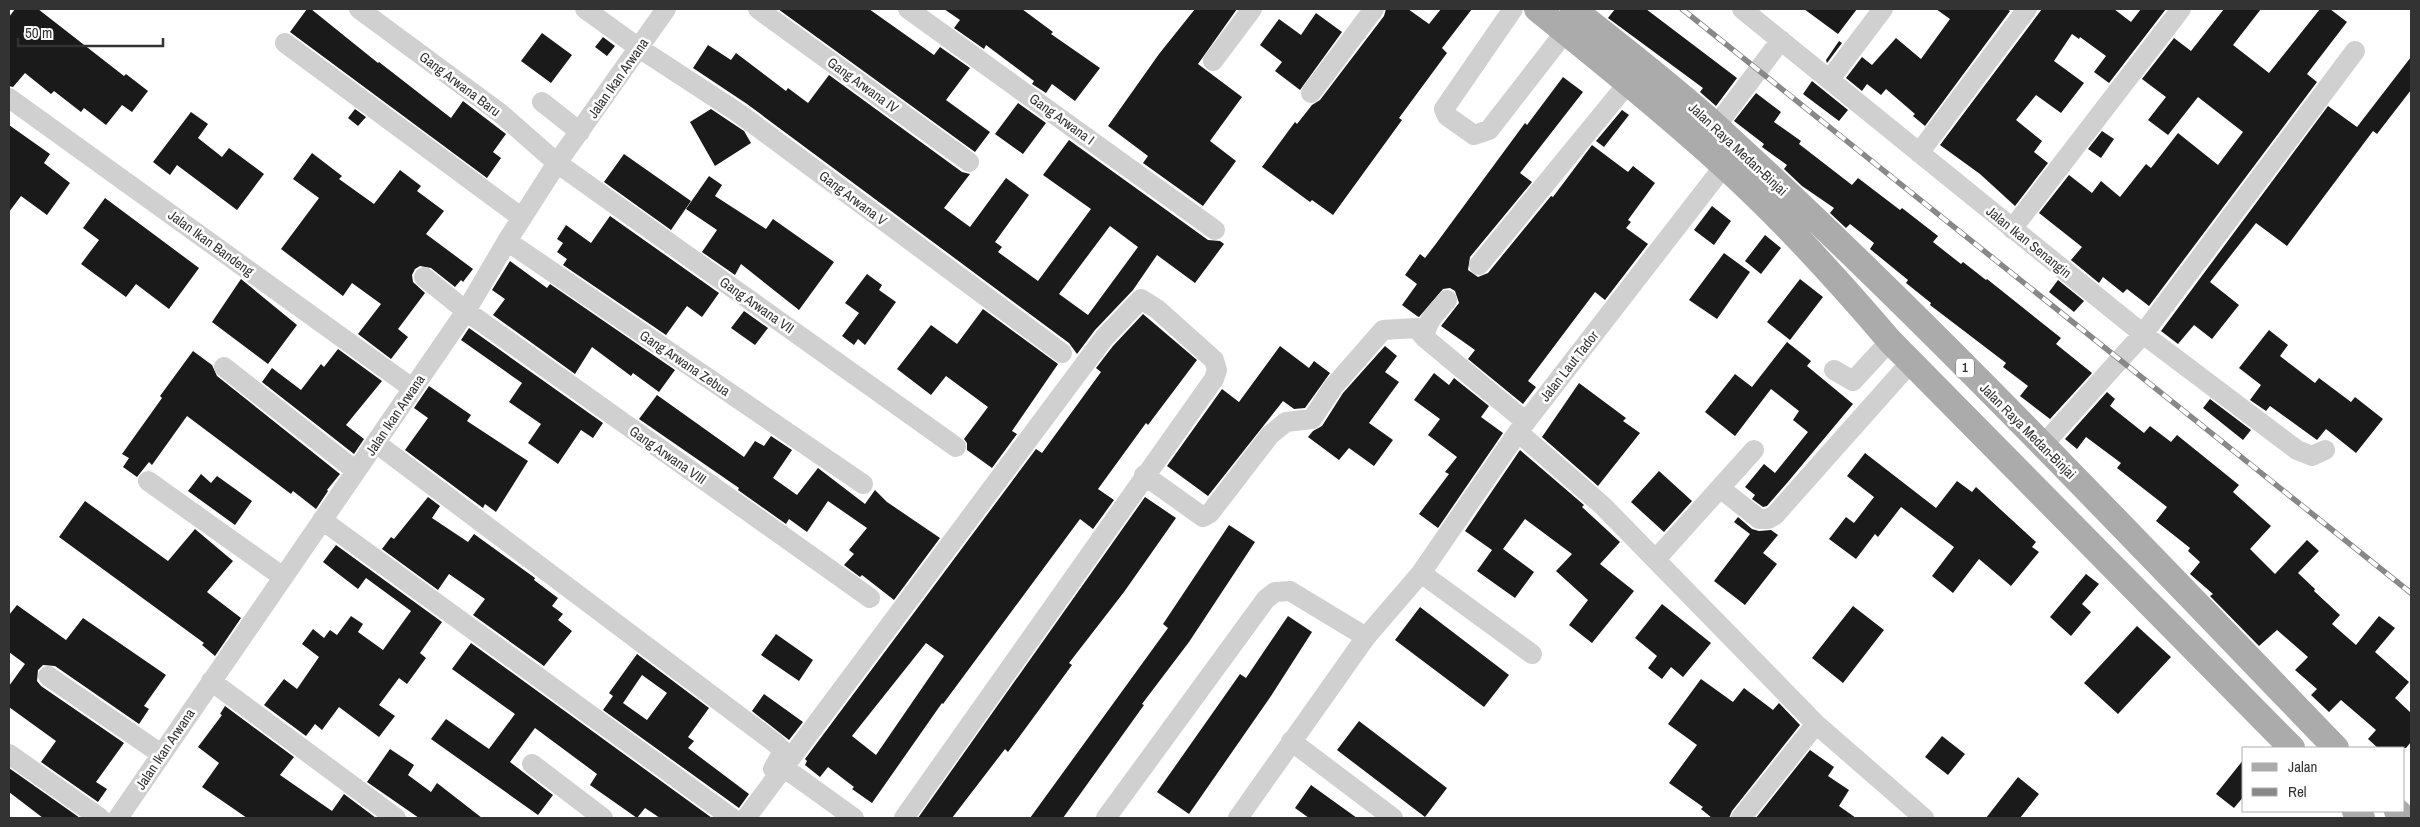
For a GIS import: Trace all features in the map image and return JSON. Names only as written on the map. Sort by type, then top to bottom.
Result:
[{"type":"main road","name":"Jalan Raya Medan-Binjai","points":[[1537,9],[1569,20],[1716,126],[1858,262],[2043,445],[2335,747]]},
{"type":"main road","name":"Jalan Raya Medan-Binjai","points":[[1569,20],[1628,83],[1724,166],[1842,286],[1890,341],[2291,747]]},
{"type":"street","name":"Gang Arwana Baru","points":[[359,9],[500,113],[557,163]]},
{"type":"street","name":"Gang Arwana V","points":[[585,9],[639,48],[740,114],[1062,353]]},
{"type":"street","name":"Jalan Ikan Arwana","points":[[118,818],[466,311],[506,241],[557,163],[666,9]]},
{"type":"street","name":"Gang Arwana IV","points":[[758,9],[969,162]]},
{"type":"street","name":"Gang Arwana I","points":[[908,9],[1215,230]]},
{"type":"street","points":[[1212,61],[1252,9]]},
{"type":"street","points":[[1311,92],[1374,9]]},
{"type":"street","points":[[1512,9],[1444,109],[1447,116],[1474,134],[1490,130],[1569,20]]},
{"type":"street","name":"Jalan Ikan Senangin","points":[[1742,9],[2143,334],[2298,450],[2312,456],[2325,450]]},
{"type":"street","points":[[1830,79],[1883,9]]},
{"type":"street","points":[[1919,153],[2027,9]]},
{"type":"street","points":[[2012,229],[2181,9]]},
{"type":"street","points":[[1716,126],[1781,40]]},
{"type":"street","points":[[285,43],[522,218]]},
{"type":"street","points":[[2043,445],[2143,334],[2355,51]]},
{"type":"street","points":[[1479,265],[1628,83]]},
{"type":"street","name":"Jalan Ikan Bandeng","points":[[9,98],[412,388]]},
{"type":"street","points":[[542,102],[580,132]]},
{"type":"street","name":"Gang Arwana VII","points":[[557,163],[956,447]]},
{"type":"street","name":"Jalan Laut Tador","points":[[1238,818],[1366,637],[1421,573],[1522,427],[1724,166]]},
{"type":"street","name":"Gang Arwana Zebua","points":[[506,241],[863,484]]},
{"type":"street","name":"Gang Arwana VIII","points":[[424,277],[466,311],[870,598]]},
{"type":"street","points":[[746,818],[1104,338],[1141,299],[1156,309],[1214,360],[1217,370],[1214,379],[1144,475],[904,818]]},
{"type":"street","points":[[1425,338],[1425,330],[1429,321],[1447,300]]},
{"type":"street","points":[[1144,475],[1203,518],[1210,513],[1270,435],[1286,422],[1312,419],[1334,386],[1383,330],[1416,328],[1522,427],[1656,558],[1816,724],[1924,818]]},
{"type":"street","points":[[1834,370],[1853,381],[1890,341]]},
{"type":"street","points":[[1720,488],[1759,519],[1768,519],[1775,515],[1911,362]]},
{"type":"street","points":[[224,367],[356,471]]},
{"type":"street","points":[[376,443],[775,743],[783,751],[780,760],[736,818]]},
{"type":"street","points":[[1656,558],[1754,450]]},
{"type":"street","points":[[148,481],[283,577]]},
{"type":"street","points":[[322,520],[732,818]]},
{"type":"street","points":[[1421,573],[1532,654]]},
{"type":"street","points":[[1106,818],[1266,599],[1275,592],[1290,591],[1366,637]]},
{"type":"street","points":[[48,676],[161,754]]},
{"type":"street","points":[[211,681],[396,818]]},
{"type":"street","points":[[1741,818],[1816,724]]},
{"type":"street","points":[[1291,741],[1393,818]]},
{"type":"street","points":[[9,754],[100,818]]},
{"type":"street","points":[[532,764],[603,818]]},
{"type":"street","points":[[783,767],[854,818]]},
{"type":"building","points":[[15,9],[38,9],[124,76],[126,74],[148,91],[132,112],[122,105],[106,125],[84,108],[81,112],[54,91],[51,94],[25,73],[13,87],[9,86],[9,17]]},
{"type":"building","points":[[307,9],[311,9],[451,118],[463,101],[506,134],[493,152],[501,158],[487,178],[290,32]]},
{"type":"building","points":[[778,9],[869,9],[934,55],[940,47],[970,68],[946,100],[990,132],[975,152]]},
{"type":"building","points":[[944,9],[1022,9],[1053,32],[1051,34],[1100,68],[1075,101],[1052,84],[1046,93],[1032,84],[1034,81],[986,45],[984,49],[954,28],[960,20]]},
{"type":"building","points":[[1195,9],[1237,9],[1198,64],[1242,97],[1210,141],[1236,161],[1203,206],[1143,163],[1148,156],[1108,126],[1159,54]]},
{"type":"building","points":[[1386,9],[1408,9],[1429,24],[1441,9],[1472,9],[1442,48],[1447,53],[1399,118],[1402,120],[1333,215],[1312,200],[1310,202],[1262,167],[1295,122],[1297,124],[1312,105],[1320,100],[1384,16]]},
{"type":"building","points":[[1615,9],[1646,9],[1737,78],[1716,106],[1700,92],[1703,88],[1608,18]]},
{"type":"building","points":[[1804,9],[1857,9],[1838,34]]},
{"type":"building","points":[[1936,9],[2007,9],[2010,11],[1925,126],[1913,116],[1915,114],[1886,89],[1881,95],[1867,84],[1862,91],[1846,78],[1862,57],[1872,65],[1896,38],[1921,59],[1950,19]]},
{"type":"building","points":[[2042,9],[2114,9],[2131,22],[2141,9],[2166,9],[2109,83],[2094,72],[2106,56],[2080,37],[2079,39],[2072,34],[2054,61],[2084,83],[2061,113],[2036,95],[2016,120],[2042,141],[2034,152],[2048,163],[2015,206],[1980,174],[1940,145]]},
{"type":"building","points":[[2224,9],[2261,9],[2233,45],[2269,73],[2320,9],[2330,9],[2347,22],[2307,74],[2317,82],[2149,306],[2127,289],[2123,293],[2103,277],[2099,283],[2071,260],[2082,247],[2039,213],[2069,175],[2092,193],[2101,181],[2120,197],[2146,164],[2151,168],[2178,133],[2218,165],[2243,132],[2198,97],[2168,135],[2148,120],[2166,97],[2142,79],[2174,38],[2191,51]]},
{"type":"building","points":[[1316,13],[1342,32],[1300,90],[1275,71],[1282,62],[1260,45],[1279,19],[1301,35]]},
{"type":"building","points":[[542,33],[572,55],[551,83],[521,61]]},
{"type":"building","points":[[603,37],[615,46],[607,56],[595,47]]},
{"type":"building","points":[[1839,41],[1842,43],[1827,63],[1826,60]]},
{"type":"building","points":[[708,45],[731,60],[736,53],[786,91],[788,88],[808,103],[829,75],[962,172],[970,174],[944,208],[970,227],[1006,178],[1029,195],[995,242],[1002,247],[998,252],[1038,281],[1091,209],[1043,175],[1069,140],[1208,240],[1220,241],[1224,244],[1195,283],[1157,255],[1133,290],[1095,330],[1077,354],[1069,343],[747,104],[693,68]],"holes":[[[1110,226],[1138,247],[1088,315],[1059,294]]]},
{"type":"building","points":[[2411,57],[2411,90],[2377,134],[2373,131],[2287,246],[2256,223],[2210,282],[2239,305],[2212,339],[2194,325],[2178,344],[2161,331],[2328,106],[2357,127]]},
{"type":"building","points":[[1563,77],[1583,92],[1520,173],[1532,182],[1470,257],[1468,270],[1478,277],[1488,273],[1551,196],[1553,197],[1592,145],[1628,172],[1633,166],[1655,183],[1628,220],[1631,222],[1626,228],[1648,244],[1605,300],[1595,292],[1528,381],[1536,387],[1523,404],[1468,359],[1475,350],[1441,326],[1459,303],[1455,291],[1450,288],[1443,289],[1419,317],[1402,305],[1417,284],[1405,275],[1420,254],[1425,258],[1525,123],[1527,125]]},
{"type":"building","points":[[1812,81],[1848,110],[1839,121],[1803,94]]},
{"type":"building","points":[[1756,93],[1781,112],[1774,122],[1801,141],[1799,144],[1852,185],[1858,178],[1900,210],[1902,208],[1938,236],[1933,242],[1961,264],[1963,262],[1987,279],[2061,338],[2056,344],[2092,373],[2050,419],[2020,396],[2028,386],[2003,367],[2006,363],[1930,305],[1931,303],[1906,283],[1908,280],[1870,249],[1874,243],[1850,224],[1846,228],[1830,213],[1834,208],[1802,186],[1784,169],[1787,165],[1762,147],[1764,144],[1734,121]]},
{"type":"building","points":[[1018,103],[1046,123],[1023,154],[995,134]]},
{"type":"building","points":[[355,109],[366,117],[358,126],[348,118]]},
{"type":"building","points":[[711,109],[744,131],[751,143],[715,166],[690,122]]},
{"type":"building","points":[[1622,110],[1629,115],[1604,147],[1596,141]]},
{"type":"building","points":[[191,112],[208,124],[198,138],[222,157],[229,148],[264,174],[237,210],[177,165],[170,175],[153,162]]},
{"type":"building","points":[[9,125],[50,154],[44,163],[70,183],[47,215],[21,196],[9,212]]},
{"type":"building","points":[[2102,131],[2114,139],[2101,158],[2088,149]]},
{"type":"building","points":[[312,153],[342,176],[339,179],[374,204],[400,170],[421,186],[417,191],[444,211],[426,234],[473,269],[463,282],[461,280],[455,287],[431,268],[420,266],[415,269],[412,275],[413,282],[425,293],[398,329],[408,337],[391,359],[358,334],[381,304],[352,283],[343,296],[281,249],[319,198],[293,179]]},
{"type":"building","points":[[624,154],[691,201],[671,230],[604,182]]},
{"type":"building","points":[[709,176],[722,185],[715,196],[766,229],[773,219],[834,262],[799,310],[741,264],[735,275],[702,252],[717,230],[686,209]]},
{"type":"building","points":[[105,198],[199,268],[169,309],[136,284],[126,297],[81,264],[99,240],[83,228]]},
{"type":"building","points":[[1712,206],[1731,221],[1714,245],[1694,230]]},
{"type":"building","points":[[610,216],[719,293],[702,317],[687,306],[666,335],[563,265],[567,259],[557,252],[563,243],[557,239],[566,225],[591,243]]},
{"type":"building","points":[[1765,235],[1781,248],[1761,274],[1745,261]]},
{"type":"building","points":[[1724,253],[1750,272],[1717,319],[1689,300]]},
{"type":"building","points":[[510,261],[547,288],[550,284],[675,370],[659,392],[633,373],[631,376],[592,347],[575,374],[493,315],[505,299],[492,290]]},
{"type":"building","points":[[867,274],[882,285],[879,290],[896,302],[865,345],[858,339],[854,345],[842,336],[859,313],[845,303]]},
{"type":"building","points":[[241,279],[297,325],[268,364],[212,322]]},
{"type":"building","points":[[1800,279],[1823,297],[1790,340],[1767,322]]},
{"type":"building","points":[[2058,280],[2084,301],[2074,312],[2049,292]]},
{"type":"building","points":[[983,309],[1058,364],[1012,431],[1017,434],[992,468],[967,450],[967,443],[964,439],[988,407],[946,376],[931,395],[897,369],[931,325],[957,344]]},
{"type":"building","points":[[744,311],[768,328],[755,345],[731,328]]},
{"type":"building","points":[[1143,314],[1197,360],[1148,425],[1146,423],[1098,489],[1114,500],[1093,529],[1080,519],[942,703],[872,803],[852,789],[854,787],[828,767],[820,777],[805,765],[807,761],[805,759],[1036,449],[1042,453],[1101,372],[1096,368],[1113,346]],"holes":[[[926,643],[944,656],[876,755],[852,736]]]},
{"type":"building","points":[[469,328],[603,423],[593,438],[581,430],[558,464],[528,443],[541,424],[509,402],[522,383],[461,340]]},
{"type":"building","points":[[2269,330],[2288,345],[2280,356],[2315,383],[2319,378],[2351,402],[2355,397],[2383,419],[2356,453],[2326,429],[2317,440],[2270,406],[2266,411],[2250,400],[2261,385],[2239,368]]},
{"type":"building","points":[[1787,342],[1811,361],[1807,366],[1853,404],[1767,506],[1763,507],[1752,499],[1755,495],[1745,487],[1764,464],[1775,473],[1808,432],[1793,420],[1799,411],[1771,389],[1735,436],[1705,412],[1735,374],[1752,387]]},
{"type":"building","points":[[1280,346],[1309,368],[1314,361],[1330,373],[1305,408],[1294,409],[1283,401],[1208,496],[1167,466],[1222,389],[1239,402]]},
{"type":"building","points":[[1385,346],[1397,356],[1385,372],[1399,382],[1369,423],[1393,440],[1374,466],[1349,448],[1339,460],[1308,437],[1313,431],[1322,426],[1343,393]]},
{"type":"building","points":[[338,349],[382,381],[346,425],[364,439],[354,454],[262,382],[272,368],[301,390],[321,364],[324,367]]},
{"type":"building","points":[[193,351],[212,365],[217,376],[340,474],[327,490],[316,509],[293,491],[291,494],[187,416],[152,465],[149,462],[137,477],[123,467],[129,458],[122,454],[162,398],[160,396]]},
{"type":"building","points":[[1434,373],[1449,385],[1454,378],[1489,406],[1481,417],[1503,433],[1438,528],[1419,514],[1449,474],[1445,472],[1457,457],[1428,435],[1440,419],[1414,400]]},
{"type":"building","points":[[1579,383],[1626,418],[1623,421],[1640,433],[1598,486],[1542,437]]},
{"type":"building","points":[[429,386],[471,415],[467,421],[528,461],[496,512],[485,504],[483,508],[405,450],[428,418],[414,408]]},
{"type":"building","points":[[2107,392],[2115,399],[2110,406],[2144,433],[2150,426],[2171,442],[2177,435],[2239,485],[2233,492],[2271,526],[2250,549],[2275,574],[2307,540],[2319,551],[2298,573],[2340,615],[2332,624],[2356,645],[2379,616],[2395,628],[2375,652],[2409,682],[2395,698],[2411,713],[2411,742],[2406,748],[2377,747],[2368,739],[2376,730],[2341,700],[2329,712],[2311,695],[2317,689],[2295,670],[2308,657],[2277,630],[2259,646],[2210,596],[2213,594],[2190,574],[2200,562],[2188,551],[2190,548],[2156,521],[2167,507],[2117,468],[2121,463],[2086,437],[2077,449],[2065,439]]},
{"type":"building","points":[[657,395],[744,457],[755,441],[764,446],[771,436],[792,450],[773,478],[797,495],[818,468],[865,504],[875,490],[887,502],[940,538],[894,600],[862,575],[860,577],[844,565],[854,554],[849,550],[867,528],[828,501],[807,532],[789,519],[786,524],[738,490],[739,488],[639,419]]},
{"type":"building","points":[[2210,399],[2251,430],[2243,440],[2203,408]]},
{"type":"building","points":[[1520,450],[1584,505],[1582,507],[1620,542],[1600,564],[1634,591],[1592,643],[1569,625],[1588,600],[1556,571],[1572,554],[1525,519],[1503,549],[1534,572],[1515,598],[1477,571],[1492,550],[1465,531]]},
{"type":"building","points":[[1865,453],[1936,508],[1957,481],[1972,492],[1976,487],[2036,542],[2032,547],[2039,552],[2011,586],[1979,559],[1953,593],[1932,576],[1954,547],[1901,507],[1878,537],[1875,534],[1856,559],[1829,539],[1846,517],[1854,523],[1874,497],[1847,476]]},
{"type":"building","points":[[1659,471],[1692,501],[1664,532],[1631,502]]},
{"type":"building","points":[[201,474],[211,483],[217,476],[252,501],[235,525],[188,491]]},
{"type":"building","points":[[428,497],[440,506],[432,518],[468,542],[474,534],[535,578],[534,580],[558,598],[552,606],[563,614],[558,620],[572,631],[544,666],[473,615],[485,599],[449,574],[438,590],[382,549],[391,537],[394,539]]},
{"type":"building","points":[[1145,497],[1176,518],[1124,592],[1069,663],[1072,665],[1008,752],[1005,749],[952,818],[918,818]]},
{"type":"building","points":[[85,501],[168,561],[195,529],[233,561],[207,592],[241,618],[215,656],[202,645],[204,643],[59,537]]},
{"type":"building","points":[[1738,517],[1752,529],[1759,531],[1771,530],[1778,535],[1763,553],[1777,564],[1745,605],[1714,581],[1750,534],[1734,522]]},
{"type":"building","points":[[1229,525],[1255,542],[1189,642],[1142,704],[1144,705],[1063,818],[1030,818],[1168,628],[1163,624]]},
{"type":"building","points":[[336,545],[442,622],[420,653],[426,658],[407,684],[399,678],[379,705],[395,716],[379,737],[339,707],[322,730],[315,724],[306,736],[264,705],[284,679],[297,689],[319,657],[302,644],[313,629],[324,638],[330,630],[337,635],[351,616],[363,624],[358,632],[383,650],[411,611],[366,578],[358,589],[323,562]]},
{"type":"building","points":[[2086,574],[2099,584],[2082,604],[2091,612],[2071,636],[2050,617]]},
{"type":"building","points":[[1662,604],[1711,643],[1683,677],[1671,667],[1662,679],[1648,668],[1657,656],[1635,638]]},
{"type":"building","points":[[17,605],[66,640],[83,618],[166,675],[144,706],[149,709],[139,724],[55,666],[43,665],[38,670],[37,681],[41,686],[124,743],[96,782],[107,789],[98,802],[41,762],[56,741],[9,707],[9,686],[25,664],[9,652],[9,615]]},
{"type":"building","points":[[1853,606],[1884,630],[1843,683],[1812,658]]},
{"type":"building","points":[[1420,607],[1509,675],[1484,707],[1395,640]]},
{"type":"building","points":[[1288,616],[1312,632],[1271,696],[1189,814],[1157,792],[1240,674],[1246,678]]},
{"type":"building","points":[[2137,626],[2171,657],[2118,714],[2084,683]]},
{"type":"building","points":[[776,634],[813,660],[799,681],[761,655]]},
{"type":"building","points":[[471,643],[712,818],[660,818],[645,808],[637,818],[590,785],[597,774],[535,728],[510,762],[553,795],[538,815],[431,739],[446,719],[489,749],[515,714],[452,669]]},
{"type":"building","points":[[637,654],[709,708],[688,737],[694,741],[688,748],[749,794],[739,808],[603,710],[613,696],[609,693]],"holes":[[[642,675],[667,693],[647,720],[623,703]]]},
{"type":"building","points":[[1701,679],[1733,702],[1744,688],[1773,710],[1779,703],[1800,725],[1732,811],[1729,818],[1712,818],[1701,809],[1703,807],[1669,783],[1697,745],[1668,724]]},
{"type":"building","points":[[764,694],[803,722],[789,740],[752,711]]},
{"type":"building","points":[[225,706],[294,757],[280,775],[332,811],[344,794],[376,818],[247,818],[202,787],[219,763],[198,747],[222,715],[220,714]]},
{"type":"building","points":[[1359,721],[1447,788],[1425,817],[1337,750]]},
{"type":"building","points":[[1942,736],[1965,754],[1948,775],[1925,757]]},
{"type":"building","points":[[390,749],[414,765],[408,775],[431,792],[437,783],[482,818],[419,818],[367,782]]},
{"type":"building","points":[[1810,750],[1834,767],[1828,776],[1849,790],[1839,806],[1856,818],[1756,818]]},
{"type":"building","points":[[2242,762],[2242,798],[2234,808],[2216,794]]},
{"type":"building","points":[[9,768],[80,818],[43,818],[9,792]]},
{"type":"building","points":[[2018,777],[2039,794],[2020,818],[1986,818]]},
{"type":"building","points":[[1311,785],[1357,818],[1309,818],[1295,808]]},
{"type":"railway","points":[[1682,9],[2411,593]]}]
